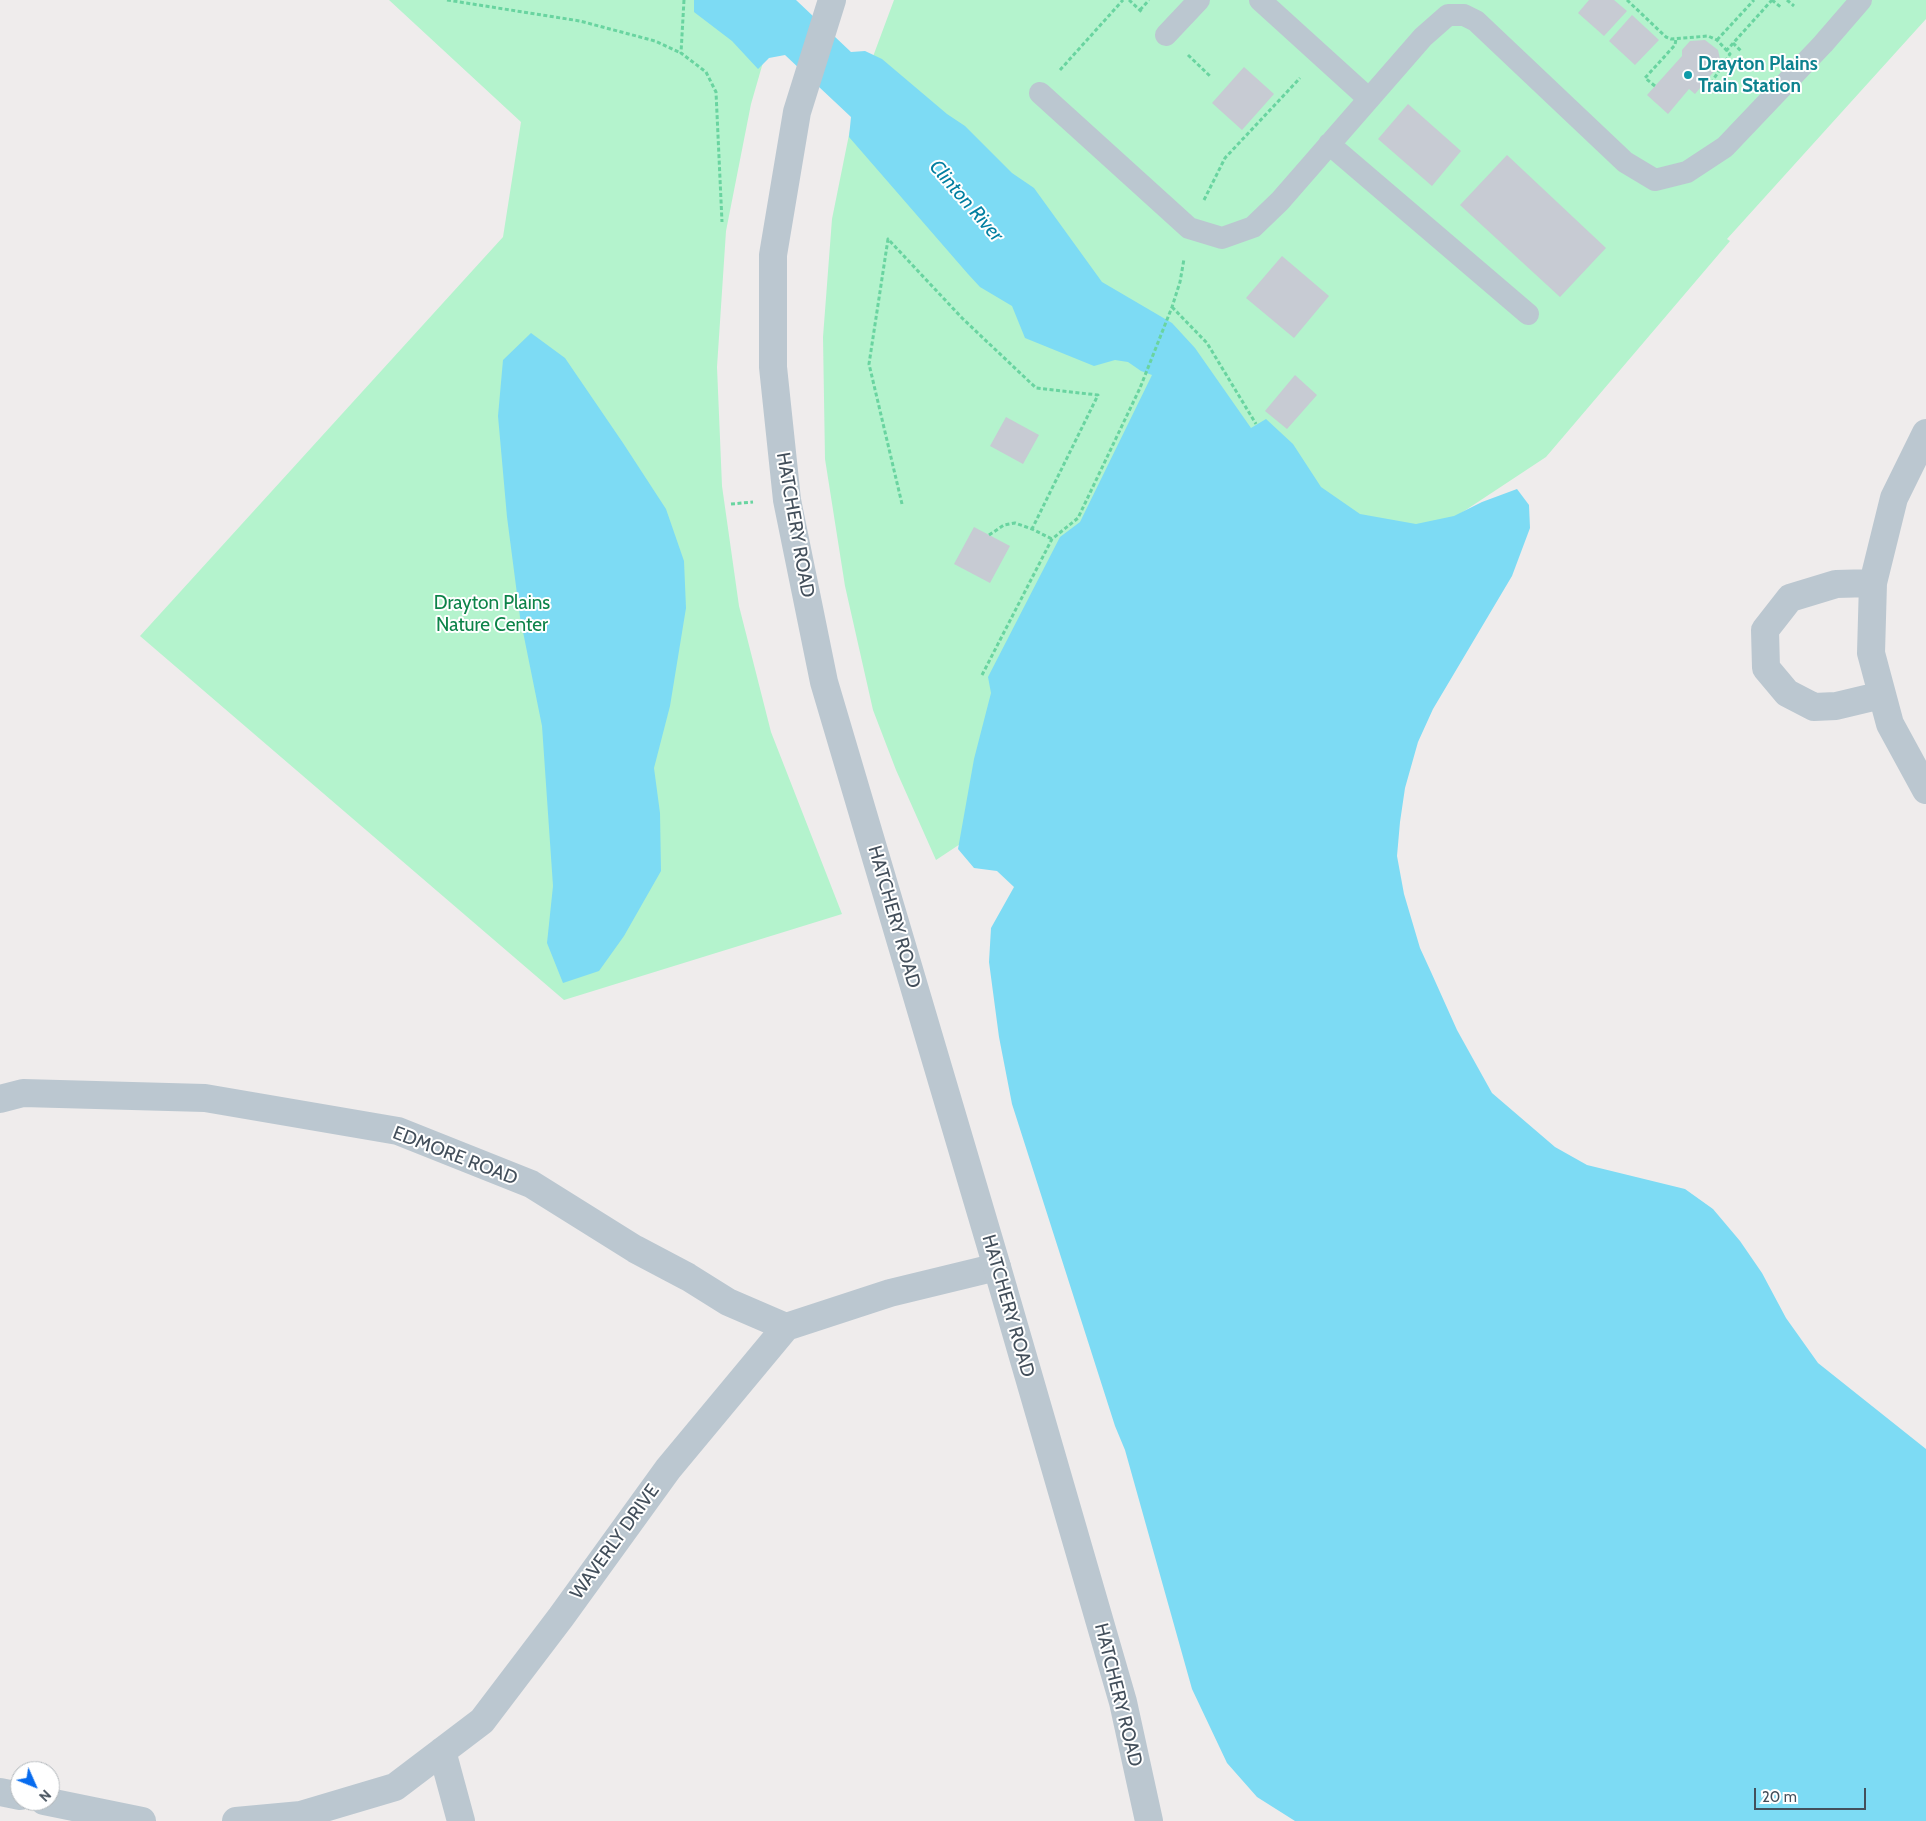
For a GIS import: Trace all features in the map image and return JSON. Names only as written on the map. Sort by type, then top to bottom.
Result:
[{"type":"street","name":"HATCHERY ROAD","points":[[829,8],[797,112],[773,255],[773,367],[786,500],[824,682],[1123,1702],[1149,1821]]},
{"type":"street","points":[[1926,433],[1894,498],[1873,583],[1871,652],[1890,724],[1926,790]]},
{"type":"street","points":[[1873,583],[1836,584],[1790,598],[1765,630],[1766,668],[1787,693],[1814,707],[1836,706],[1882,694]]},
{"type":"street","name":"EDMORE ROAD","points":[[0,1099],[22,1093],[205,1098],[398,1131],[531,1184],[635,1249],[688,1276],[728,1302],[786,1327]]},
{"type":"street","points":[[786,1327],[890,1293],[997,1267]]},
{"type":"street","name":"WAVERLY DRIVE","points":[[236,1821],[301,1815],[395,1786],[482,1721],[561,1617],[668,1469],[786,1327]]},
{"type":"street","points":[[442,1751],[461,1821]]},
{"type":"street","points":[[60,1804],[142,1821]]},
{"type":"lane","points":[[1166,35],[1198,0]]},
{"type":"lane","points":[[1260,0],[1369,99]]},
{"type":"lane","points":[[1040,93],[1189,228],[1222,238],[1252,227],[1280,200],[1423,37],[1448,15],[1464,14],[1476,21],[1625,162],[1655,180],[1688,172],[1725,147],[1823,44],[1861,0]]},
{"type":"lane","points":[[1329,144],[1528,314]]},
{"type":"path","points":[[447,0],[580,20],[655,41],[681,53],[706,72],[716,92],[722,222]]},
{"type":"path","points":[[681,53],[684,0]]},
{"type":"path","points":[[1040,93],[1123,0]]},
{"type":"path","points":[[1140,10],[1149,0]]},
{"type":"path","points":[[1627,0],[1666,36],[1676,39],[1708,36],[1717,40],[1730,54],[1713,80]]},
{"type":"path","points":[[1717,40],[1754,0]]},
{"type":"path","points":[[1726,50],[1772,0],[1782,8]]},
{"type":"path","points":[[1787,0],[1794,6]]},
{"type":"path","points":[[1655,86],[1645,78],[1675,45],[1676,39]]},
{"type":"path","points":[[1733,43],[1742,52]]},
{"type":"path","points":[[982,675],[1052,539],[1078,518],[1140,388],[1180,282],[1189,228],[1225,158],[1322,56]]},
{"type":"path","points":[[902,504],[870,364],[888,239],[962,318],[1036,388],[1098,395],[1032,529]]},
{"type":"path","points":[[1172,307],[1207,343],[1256,424]]},
{"type":"path","points":[[989,535],[1004,525],[1015,523],[1052,539]]},
{"type":"green space","name":"Drayton Plains Nature Center","points":[[389,0],[781,0],[751,104],[726,231],[717,367],[722,486],[739,606],[771,732],[842,914],[564,1000],[140,636],[503,237],[521,122]]},
{"type":"green space","points":[[894,0],[1926,0],[1926,19],[1727,239],[1730,241],[1546,457],[936,860],[896,770],[873,710],[845,586],[825,459],[823,337],[832,219],[855,105]]},
{"type":"water","name":"Clinton River","points":[[694,0],[796,0],[851,52],[865,51],[882,59],[947,114],[965,126],[1012,173],[1034,188],[1102,282],[1172,323],[1195,348],[1251,428],[1266,419],[1293,444],[1321,487],[1360,514],[1416,524],[1454,516],[1482,502],[1517,489],[1529,505],[1530,528],[1512,576],[1433,709],[1418,742],[1405,788],[1397,856],[1404,894],[1420,948],[1457,1030],[1492,1093],[1555,1147],[1587,1165],[1685,1189],[1713,1209],[1740,1241],[1762,1273],[1786,1318],[1818,1363],[1926,1449],[1926,1821],[1295,1821],[1257,1797],[1227,1763],[1192,1689],[1125,1450],[1115,1426],[1012,1104],[999,1037],[989,962],[991,928],[1014,887],[997,871],[974,868],[958,849],[974,759],[991,693],[988,677],[1060,537],[1080,522],[1152,375],[1141,371],[1128,362],[1115,360],[1094,366],[1025,338],[1012,306],[980,287],[849,137],[851,117],[785,55],[769,58],[758,69],[732,41],[694,12]]},
{"type":"water","points":[[531,333],[565,358],[623,443],[666,509],[684,561],[686,608],[670,706],[654,768],[660,813],[661,871],[624,936],[599,971],[563,983],[547,943],[553,886],[542,726],[520,617],[507,517],[498,416],[503,360]]},
{"type":"building","points":[[1589,0],[1614,0],[1627,11],[1604,36],[1578,13]]},
{"type":"building","points":[[1632,15],[1659,40],[1635,65],[1609,41]]},
{"type":"building","name":"Drayton Plains Train Station","points":[[1705,40],[1718,50],[1721,63],[1695,94],[1689,89],[1668,114],[1647,95],[1682,56],[1682,50],[1690,41]]},
{"type":"building","points":[[1244,67],[1274,94],[1242,130],[1212,103]]},
{"type":"building","points":[[1408,104],[1461,151],[1432,186],[1378,139]]},
{"type":"building","points":[[1507,155],[1606,248],[1560,297],[1460,205]]},
{"type":"building","points":[[1282,256],[1329,296],[1294,338],[1246,298]]},
{"type":"building","points":[[1295,375],[1317,395],[1287,429],[1265,411]]},
{"type":"building","points":[[1006,417],[1039,435],[1023,464],[990,446]]},
{"type":"building","points":[[974,527],[1010,546],[990,583],[954,564]]},
{"type":"place","name":"Drayton Plains Train Station","points":[[1688,75]]}]
